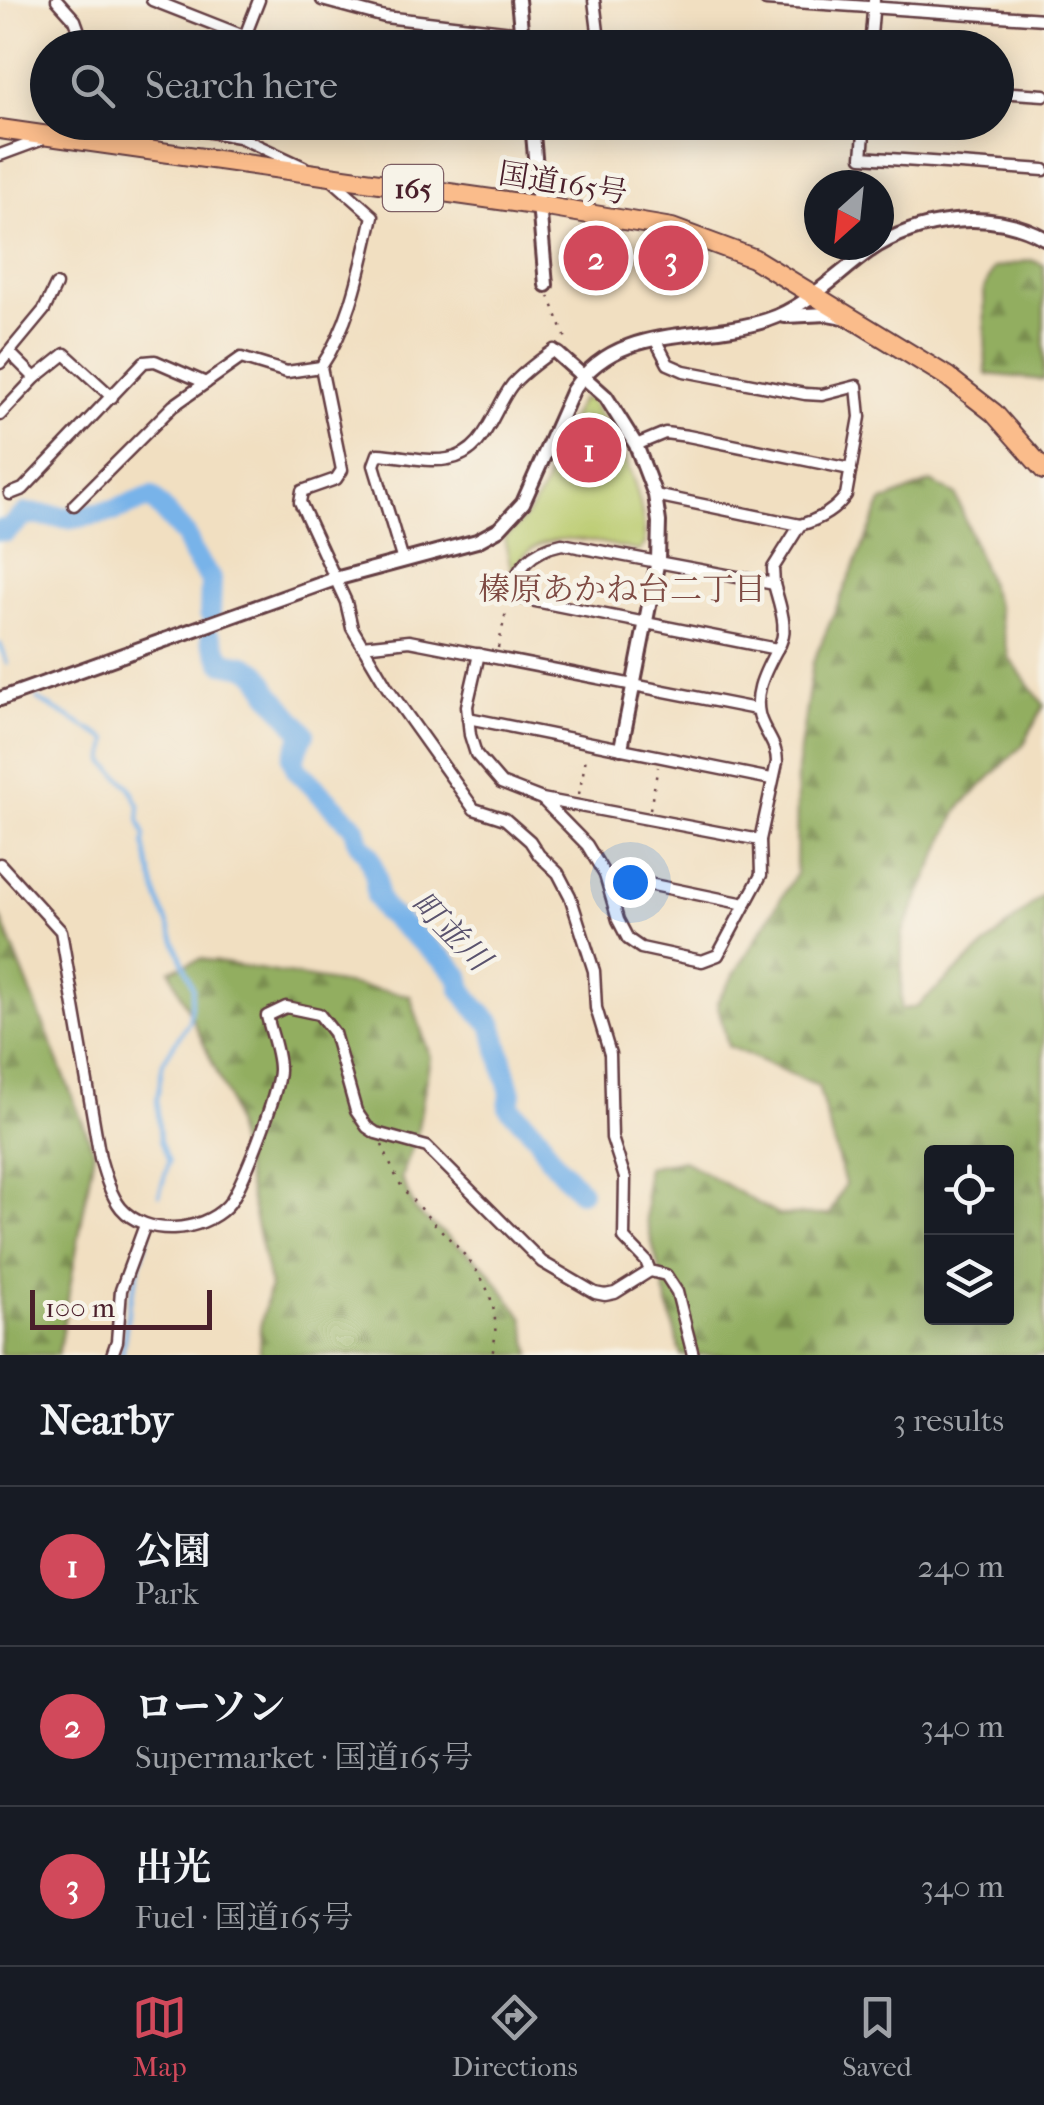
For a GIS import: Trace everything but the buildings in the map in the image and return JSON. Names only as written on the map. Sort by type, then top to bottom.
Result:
[{"type":"highway","name":"国道165号","points":[[0,130],[30,134]]},
{"type":"highway","name":"国道165号","points":[[130,140],[328,177],[541,206],[687,233],[753,258],[948,377],[994,413],[1044,470]]},
{"type":"street","points":[[57,0],[79,30]]},
{"type":"street","points":[[152,0],[230,30]]},
{"type":"street","points":[[247,30],[259,0]]},
{"type":"street","points":[[322,0],[385,17],[466,30]]},
{"type":"street","points":[[518,0],[521,30]]},
{"type":"street","points":[[594,0],[598,30]]},
{"type":"street","points":[[766,0],[873,4],[1044,19]]},
{"type":"street","points":[[871,30],[873,4]]},
{"type":"street","points":[[1014,93],[1044,95]]},
{"type":"street","points":[[0,155],[39,140]]},
{"type":"street","points":[[244,140],[328,177],[372,216],[341,331],[321,367],[342,470],[336,480],[302,491],[300,502],[362,646],[386,687],[474,809],[505,819],[530,841],[558,873],[570,896],[594,971],[596,1008],[610,1054],[612,1138],[625,1178],[624,1238],[650,1270],[666,1275],[677,1292],[693,1355]]},
{"type":"street","points":[[534,140],[546,285]]},
{"type":"street","points":[[863,140],[862,157],[1044,170]]},
{"type":"street","points":[[772,318],[872,249],[918,228],[975,220],[1007,225],[1044,238]]},
{"type":"street","points":[[0,363],[44,310],[56,285]]},
{"type":"street","points":[[0,699],[336,579],[477,540],[509,519],[522,504],[561,413],[582,375],[609,353],[655,339],[772,318],[828,314],[861,321]]},
{"type":"street","points":[[655,339],[668,364],[684,371],[805,394],[822,395],[857,386],[860,417],[849,484],[840,503],[816,520],[800,525],[655,495]]},
{"type":"street","points":[[403,561],[374,465],[378,454],[447,460],[465,454],[486,435],[512,386],[554,350],[606,397],[636,444],[655,495],[658,560],[621,748]]},
{"type":"street","points":[[10,353],[35,378]]},
{"type":"street","points":[[0,415],[35,378],[65,354],[112,397]]},
{"type":"street","points":[[74,505],[173,406],[241,358],[287,372],[321,367]]},
{"type":"street","points":[[10,494],[24,488],[144,362],[155,361],[206,383]]},
{"type":"street","points":[[636,444],[666,434],[688,436],[850,469]]},
{"type":"street","points":[[542,799],[587,846],[605,875],[628,939],[641,948],[702,961],[718,955],[760,875],[760,840],[777,750],[756,709],[764,675],[784,641],[773,568],[800,525]]},
{"type":"street","points":[[774,584],[573,544],[552,546],[530,557],[518,572],[510,596],[777,649]]},
{"type":"street","points":[[362,646],[409,640],[756,709]]},
{"type":"street","points":[[479,654],[468,706],[476,754],[488,772],[515,790],[542,799],[760,840]]},
{"type":"street","points":[[468,718],[771,779]]},
{"type":"street","points":[[0,864],[61,931],[100,1158],[122,1209],[145,1226],[187,1227],[212,1218],[229,1205],[265,1122],[280,1071],[267,1016],[286,1006],[319,1014],[334,1033],[356,1111],[376,1133],[427,1146],[542,1262],[595,1292],[615,1293],[650,1270]]},
{"type":"street","points":[[605,875],[745,904]]},
{"type":"street","points":[[112,1355],[122,1290],[145,1226]]},
{"type":"path","points":[[426,30],[427,23]]},
{"type":"path","points":[[546,285],[564,340],[574,352]]},
{"type":"path","points":[[496,658],[510,596]]},
{"type":"path","points":[[577,805],[589,742]]},
{"type":"path","points":[[648,818],[660,756]]},
{"type":"path","points":[[376,1133],[401,1185],[490,1288],[497,1328],[492,1355]]},
{"type":"green space","points":[[1031,260],[1044,265],[1044,380],[986,374],[984,289],[994,268]]},
{"type":"green space","points":[[581,399],[589,399],[628,467],[640,502],[645,544],[639,551],[586,540],[552,541],[523,556],[512,572],[504,538],[533,507]]},
{"type":"green space","points":[[931,482],[956,495],[997,606],[1009,658],[1044,705],[1024,744],[959,808],[902,934],[901,1010],[917,1006],[1044,894],[1044,1355],[681,1355],[646,1219],[646,1167],[683,1160],[778,1215],[829,1215],[845,1184],[818,1086],[728,1046],[717,1002],[796,874],[797,770],[813,662],[882,502]]},
{"type":"green space","points":[[0,915],[94,1151],[58,1355],[0,1355]]},
{"type":"green space","points":[[201,959],[410,995],[430,1057],[417,1134],[401,1178],[416,1212],[486,1267],[524,1319],[531,1355],[260,1355],[260,1327],[270,1286],[228,1097],[170,970]]},
{"type":"waterway","name":"町並川","points":[[0,530],[6,531],[26,514],[73,518],[113,511],[151,497],[186,536],[211,580],[210,613]]},
{"type":"waterway","name":"町並川","points":[[211,639],[223,662],[258,673],[304,733],[293,759],[297,770],[355,828],[359,843],[368,854],[384,910],[447,963],[459,976],[462,989],[474,1006],[492,1024],[511,1093],[509,1107],[538,1136],[551,1159],[580,1191]]},
{"type":"waterway","points":[[0,644],[7,663]]},
{"type":"waterway","points":[[37,699],[108,740],[105,762],[130,787],[140,807],[139,820],[157,895],[193,988],[189,1021],[163,1062],[157,1099],[160,1141],[169,1161],[159,1195]]},
{"type":"waterway","points":[[122,1355],[129,1305],[150,1229]]},
{"type":"place","name":"ローソン","points":[[596,258]]},
{"type":"place","name":"出光","points":[[671,258]]},
{"type":"place","name":"公園","points":[[589,450]]},
{"type":"district","name":"榛原あかね台二丁目","points":[[622,589]]}]
